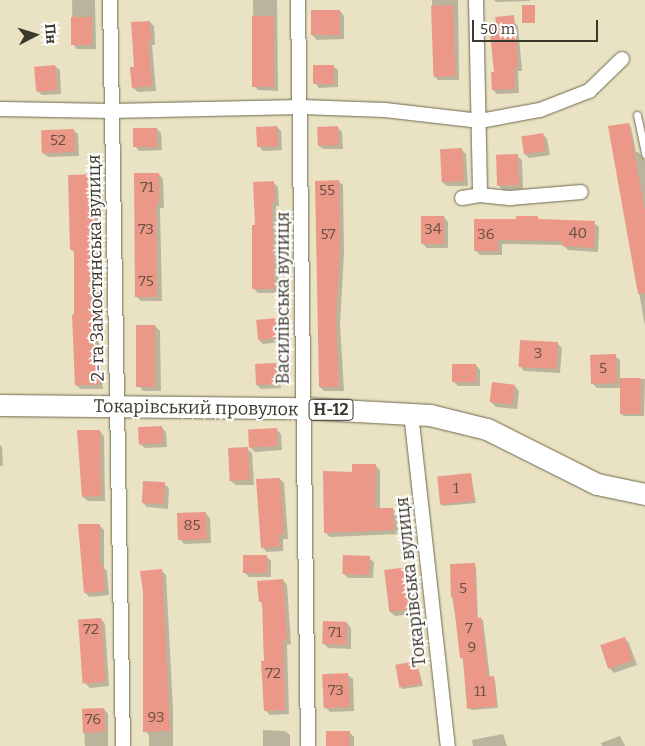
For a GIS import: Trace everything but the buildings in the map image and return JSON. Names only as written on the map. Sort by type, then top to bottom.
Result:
[{"type":"main road","name":"Токарівський провулок","points":[[0,405],[302,408],[430,415],[487,429],[597,484],[645,494]]},
{"type":"street","name":"2-га Замостянська вулиця","points":[[110,0],[123,746]]},
{"type":"street","name":"Василівська вулиця","points":[[298,0],[301,107],[302,408],[308,746]]},
{"type":"street","points":[[476,0],[480,121],[480,195]]},
{"type":"street","points":[[0,109],[111,111],[301,107],[385,110],[480,121],[540,110],[589,91],[622,58]]},
{"type":"street","points":[[462,198],[480,195],[511,198],[581,192]]},
{"type":"street","name":"Токарівська вулиця","points":[[411,413],[448,746]]},
{"type":"lane","points":[[637,115],[645,154]]}]
